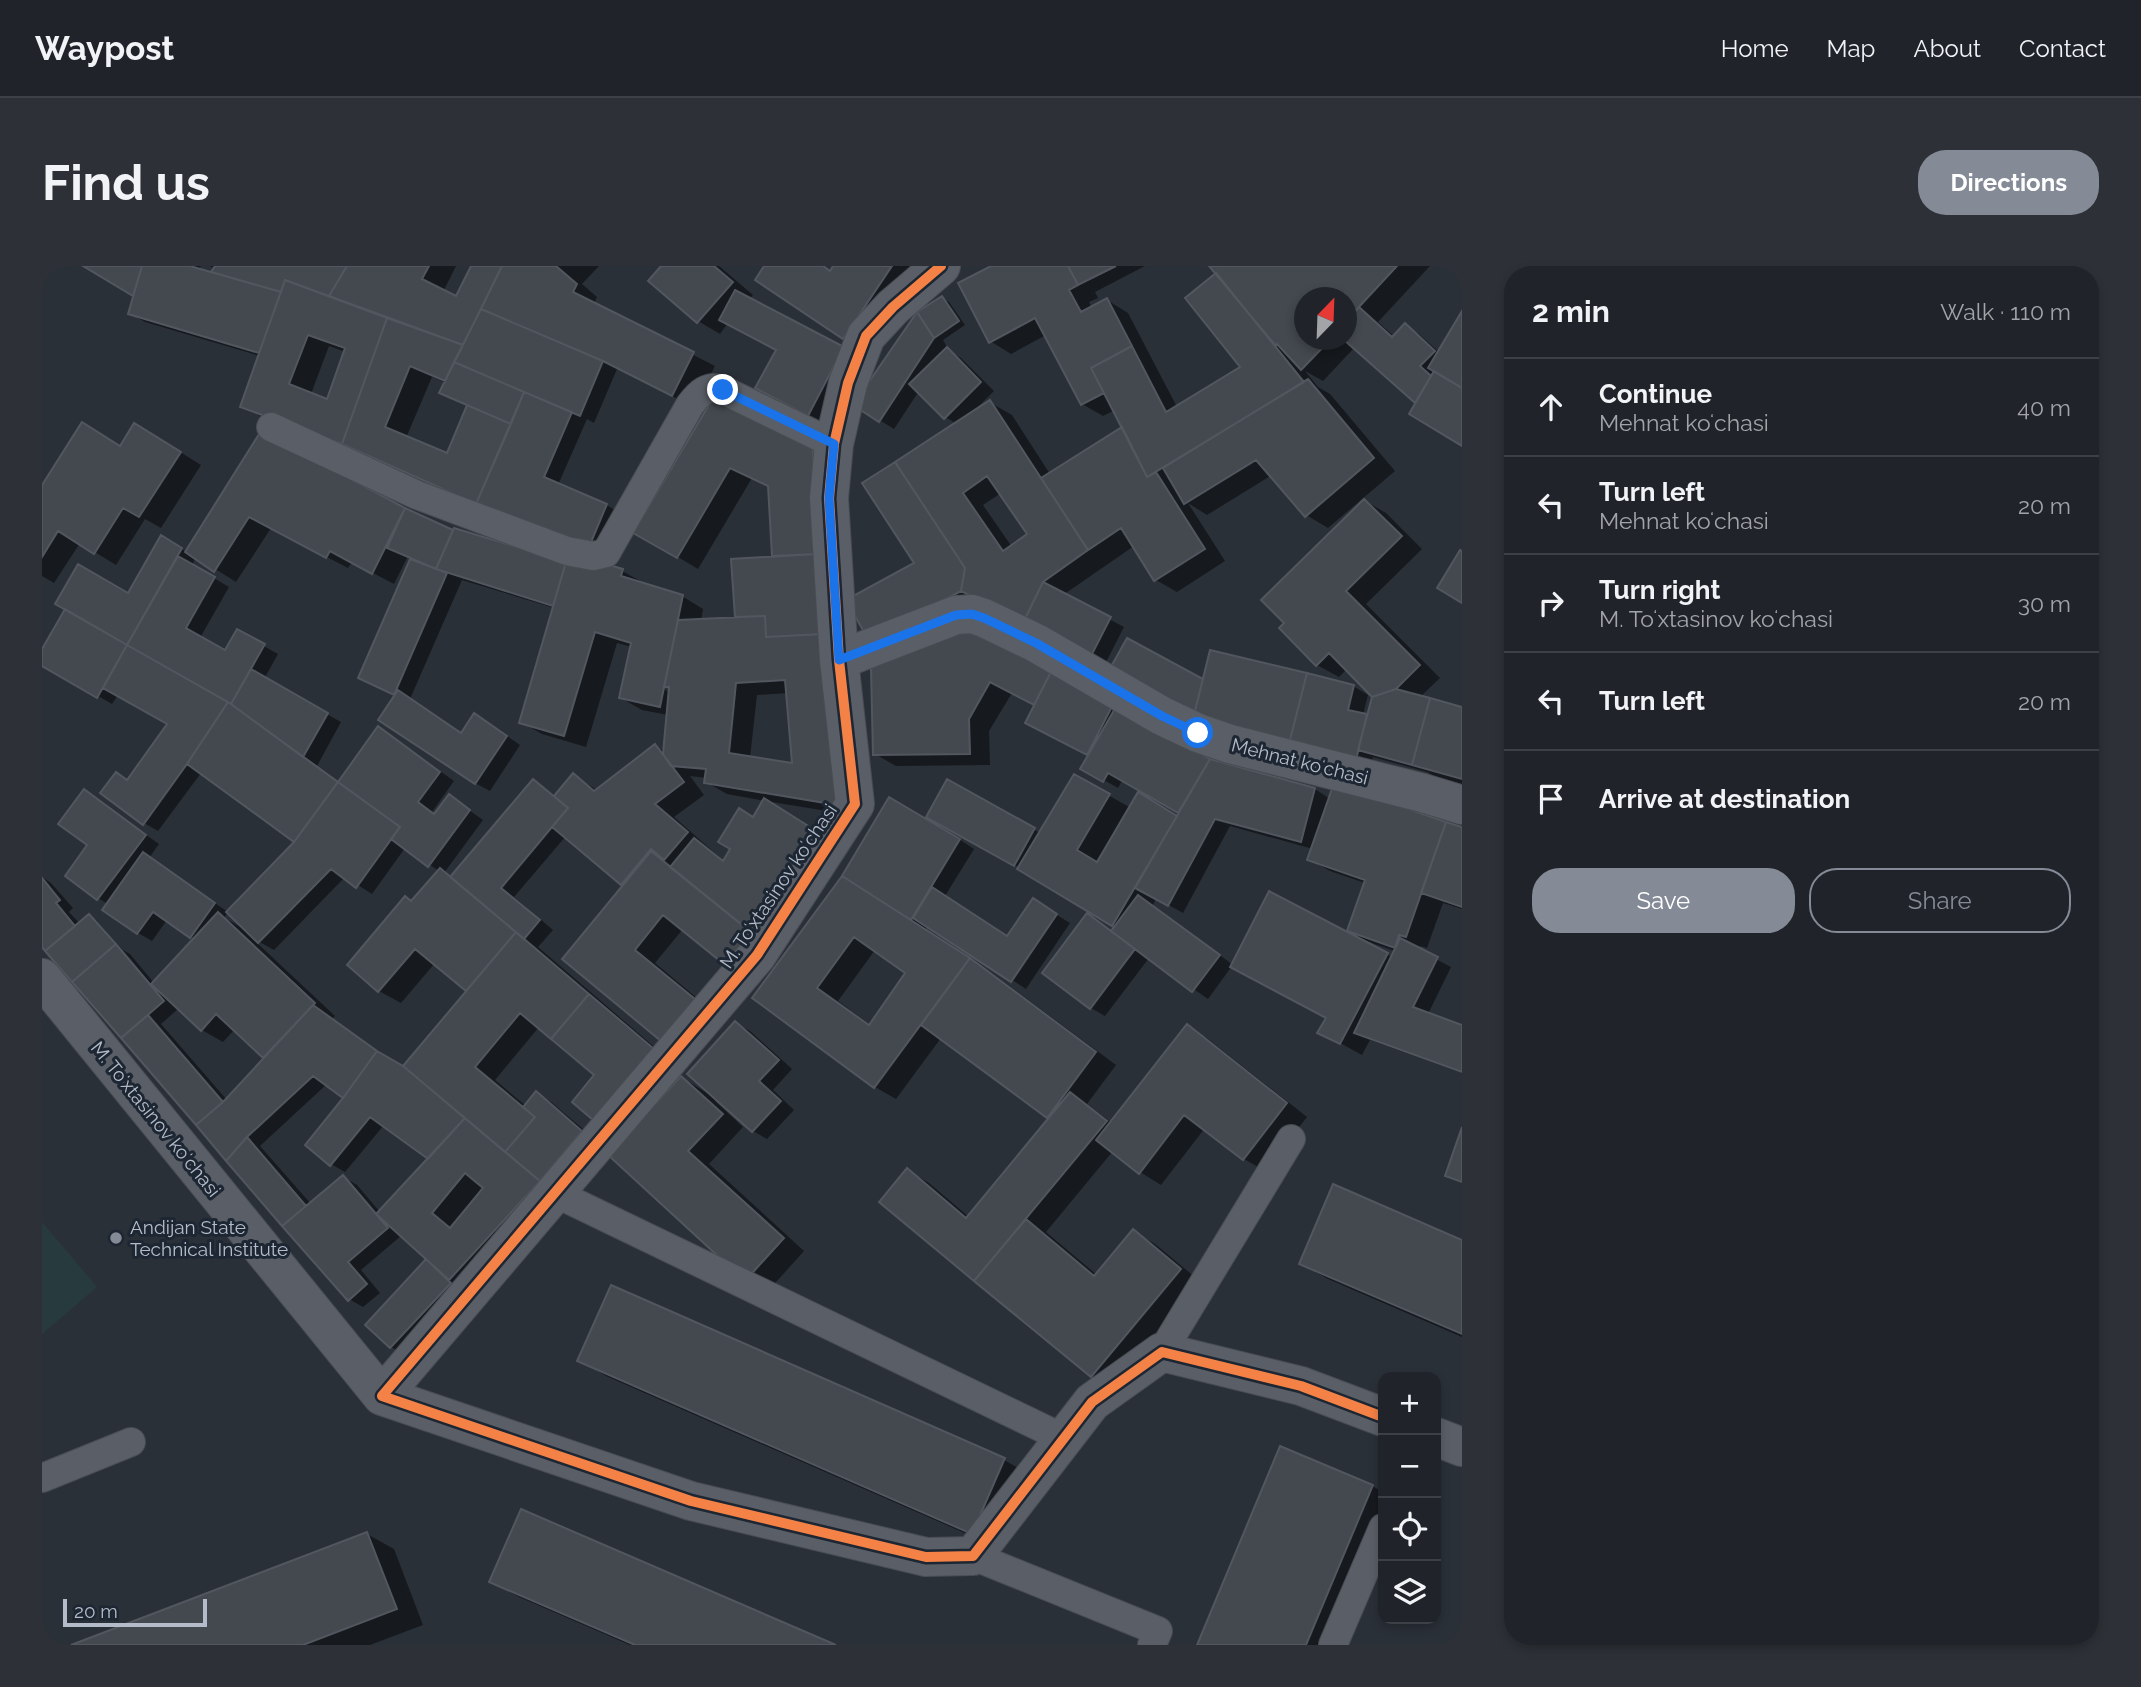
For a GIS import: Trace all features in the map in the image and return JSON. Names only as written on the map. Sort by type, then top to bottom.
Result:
[{"type":"street","name":"M. Toʻxtasinov koʻchasi","points":[[42,978],[382,1396],[757,955],[855,804],[839,660],[829,498],[834,444],[848,383],[866,337],[893,307],[941,266]]},
{"type":"street","name":"Mehnat koʻchasi","points":[[839,660],[956,615],[972,614],[1036,643],[1162,716],[1198,733],[1230,744],[1462,805]]},
{"type":"street","points":[[382,1396],[691,1501],[926,1557],[973,1556],[1092,1402],[1162,1352],[1301,1386],[1378,1415]]},
{"type":"street","points":[[1441,1439],[1462,1447]]},
{"type":"lane","points":[[271,427],[417,495],[567,551],[593,556],[606,552],[610,546],[698,393],[716,387],[834,444]]},
{"type":"lane","points":[[1162,1352],[1291,1139]]},
{"type":"lane","points":[[555,1193],[1063,1438]]},
{"type":"lane","points":[[42,1478],[131,1442]]},
{"type":"lane","points":[[1334,1645],[1378,1540]]},
{"type":"lane","points":[[973,1556],[1157,1631],[1152,1645]]},
{"type":"green space","points":[[42,1222],[97,1287],[42,1334]]},
{"type":"building","points":[[83,266],[142,266],[133,296]]},
{"type":"building","points":[[142,266],[190,266],[281,292],[259,353],[128,314]]},
{"type":"building","points":[[215,266],[347,266],[329,296],[285,280],[281,292],[211,272]]},
{"type":"building","points":[[347,266],[429,266],[422,279],[456,296],[471,266],[502,266],[463,345],[329,296]]},
{"type":"building","points":[[502,266],[556,266],[577,284],[573,292],[694,352],[672,396],[603,361],[481,309]]},
{"type":"building","points":[[661,266],[714,266],[733,282],[697,323],[648,281]]},
{"type":"building","points":[[764,266],[823,266],[830,271],[833,266],[892,266],[843,339],[755,280]]},
{"type":"building","points":[[991,266],[1068,266],[1078,285],[1069,290],[1081,312],[1107,298],[1132,346],[1091,368],[1104,393],[1081,405],[1035,318],[989,343],[958,283]]},
{"type":"building","points":[[1068,266],[1116,266],[1078,285]]},
{"type":"building","points":[[1209,266],[1397,266],[1357,309],[1357,287],[1294,287],[1294,350],[1320,350],[1301,370],[1277,344],[1276,346]]},
{"type":"building","points":[[1216,273],[1304,382],[1147,477],[1091,368],[1132,346],[1166,412],[1240,367],[1185,298]]},
{"type":"building","points":[[285,280],[387,318],[342,444],[240,407]],"holes":[[[308,335],[345,348],[327,399],[289,384]]]},
{"type":"building","points":[[735,290],[844,347],[808,416],[755,388],[776,350],[719,320]]},
{"type":"building","points":[[942,296],[959,321],[934,338],[917,312]]},
{"type":"building","points":[[1359,307],[1392,337],[1405,323],[1435,351],[1420,366],[1431,376],[1415,403],[1355,350]]},
{"type":"building","points":[[481,309],[603,361],[580,416],[454,362]]},
{"type":"building","points":[[1462,311],[1462,388],[1428,368]]},
{"type":"building","points":[[917,312],[934,338],[879,422],[853,405]]},
{"type":"building","points":[[387,318],[463,345],[445,381],[410,366],[385,427],[447,453],[467,405],[511,424],[476,504],[342,444]]},
{"type":"building","points":[[947,347],[981,382],[944,419],[909,384]]},
{"type":"building","points":[[454,362],[524,392],[511,424],[439,393]]},
{"type":"building","points":[[1434,371],[1462,388],[1462,446],[1409,414]]},
{"type":"building","points":[[1308,379],[1374,458],[1305,517],[1256,460],[1184,504],[1163,468]]},
{"type":"building","points":[[524,392],[572,412],[544,477],[607,504],[587,552],[476,504]]},
{"type":"building","points":[[713,398],[813,449],[817,554],[772,556],[768,486],[730,468],[677,558],[633,533]]},
{"type":"building","points":[[990,400],[1088,550],[1043,582],[1023,623],[961,591],[965,568],[895,462]],"holes":[[[987,476],[1027,534],[1003,551],[963,493]]]},
{"type":"building","points":[[82,422],[120,446],[134,423],[181,452],[139,517],[123,508],[94,554],[58,531],[42,557],[42,485]]},
{"type":"building","points":[[1122,427],[1147,477],[1156,472],[1205,549],[1154,581],[1121,528],[1088,550],[1041,478]]},
{"type":"building","points":[[261,431],[405,508],[372,574],[330,551],[326,558],[249,517],[214,572],[185,552]]},
{"type":"building","points":[[895,462],[965,568],[961,591],[869,641],[846,600],[914,563],[862,483]]},
{"type":"building","points":[[1364,499],[1402,536],[1346,591],[1420,665],[1396,689],[1372,697],[1329,653],[1316,666],[1279,628],[1284,623],[1261,600]]},
{"type":"building","points":[[405,508],[453,530],[436,569],[387,548]]},
{"type":"building","points":[[454,528],[566,562],[553,606],[436,569]]},
{"type":"building","points":[[161,535],[182,548],[127,645],[55,604],[78,564],[128,593]]},
{"type":"building","points":[[1460,550],[1462,551],[1462,603],[1437,588]]},
{"type":"building","points":[[817,554],[822,634],[766,637],[765,616],[735,617],[731,559]]},
{"type":"building","points":[[178,556],[215,577],[186,628],[225,650],[237,629],[265,644],[231,704],[127,645]]},
{"type":"building","points":[[581,557],[623,569],[621,576],[683,595],[660,707],[619,698],[631,643],[595,632],[564,736],[519,723],[566,562]]},
{"type":"building","points":[[410,559],[447,573],[394,695],[358,678]]},
{"type":"building","points":[[1043,582],[1111,617],[1090,658],[1023,623]]},
{"type":"building","points":[[65,609],[127,645],[97,698],[42,666],[42,649]]},
{"type":"building","points":[[765,616],[766,637],[822,634],[837,805],[704,783],[706,769],[671,766],[663,754],[669,687],[664,687],[678,620]],"holes":[[[785,680],[792,763],[729,753],[736,683]]]},
{"type":"building","points":[[977,622],[1056,662],[1034,705],[990,682],[969,719],[970,754],[873,755],[871,668]]},
{"type":"building","points":[[1127,638],[1203,679],[1193,719],[1108,672]]},
{"type":"building","points":[[127,645],[228,702],[143,825],[100,793],[116,772],[127,780],[167,724],[103,688]]},
{"type":"building","points":[[1210,650],[1307,673],[1289,744],[1193,719]]},
{"type":"building","points":[[1056,662],[1118,695],[1087,755],[1025,723]]},
{"type":"building","points":[[251,669],[328,713],[303,757],[231,704]]},
{"type":"building","points":[[1307,673],[1354,685],[1348,710],[1367,714],[1356,760],[1289,744]]},
{"type":"building","points":[[1396,689],[1430,698],[1412,765],[1358,750],[1372,697]]},
{"type":"building","points":[[398,690],[461,733],[474,713],[507,736],[475,784],[378,720]]},
{"type":"building","points":[[1430,698],[1462,707],[1462,779],[1412,765]]},
{"type":"building","points":[[228,702],[338,782],[294,842],[187,764]]},
{"type":"building","points":[[1117,705],[1210,759],[1178,813],[1108,773],[1103,782],[1080,769]]},
{"type":"building","points":[[378,726],[440,772],[418,802],[434,814],[449,794],[470,810],[428,867],[391,839],[400,827],[338,782]]},
{"type":"building","points":[[655,744],[684,782],[655,804],[688,832],[664,860],[651,849],[621,885],[552,827],[568,808],[554,796],[573,773],[594,791]]},
{"type":"building","points":[[1210,759],[1315,788],[1301,842],[1215,819],[1168,906],[1135,888]]},
{"type":"building","points":[[1074,774],[1110,794],[1077,850],[1097,862],[1138,792],[1177,816],[1112,926],[1017,869]]},
{"type":"building","points":[[533,779],[568,808],[501,888],[540,920],[524,939],[450,877]]},
{"type":"building","points":[[947,779],[1035,828],[1014,866],[926,817]]},
{"type":"building","points":[[338,782],[400,827],[356,888],[331,869],[258,943],[226,912],[294,842]]},
{"type":"building","points":[[1334,783],[1446,822],[1406,937],[1399,935],[1395,948],[1347,931],[1365,880],[1307,860]]},
{"type":"building","points":[[84,789],[146,835],[97,900],[65,876],[87,845],[58,824]]},
{"type":"building","points":[[889,797],[960,839],[911,920],[842,876]]},
{"type":"building","points":[[764,798],[821,834],[757,937],[670,867],[694,838],[723,861],[730,849],[718,842],[739,808],[753,817]]},
{"type":"building","points":[[1446,822],[1462,827],[1462,907],[1421,893]]},
{"type":"building","points":[[651,851],[757,937],[730,969],[663,915],[635,950],[701,1004],[667,1046],[562,959]]},
{"type":"building","points":[[143,852],[215,903],[190,938],[153,912],[137,934],[102,910]]},
{"type":"building","points":[[440,868],[516,932],[466,991],[415,949],[378,992],[347,965],[405,896],[411,901]]},
{"type":"building","points":[[842,876],[970,958],[874,1088],[752,998]],"holes":[[[854,937],[905,973],[869,1025],[817,988]]]},
{"type":"building","points":[[42,878],[60,900],[56,903],[75,926],[45,951],[42,947]]},
{"type":"building","points":[[932,887],[1007,936],[1033,898],[1057,914],[1011,982],[913,918]]},
{"type":"building","points":[[1269,891],[1388,953],[1340,1044],[1317,1033],[1326,1018],[1230,967]]},
{"type":"building","points":[[1138,895],[1220,955],[1192,992],[1111,931]]},
{"type":"building","points":[[218,912],[315,1003],[263,1058],[216,1014],[201,1031],[151,984]]},
{"type":"building","points":[[1087,913],[1135,949],[1090,1009],[1042,973]]},
{"type":"building","points":[[89,914],[116,944],[72,982],[45,951]]},
{"type":"building","points":[[516,932],[589,994],[551,1039],[520,1013],[475,1067],[535,1117],[505,1152],[403,1066]]},
{"type":"building","points":[[1400,938],[1438,957],[1413,1007],[1462,1025],[1462,1072],[1354,1033]]},
{"type":"building","points":[[116,944],[164,1001],[121,1038],[72,982]]},
{"type":"building","points":[[970,958],[1096,1052],[1047,1118],[921,1025]]},
{"type":"building","points":[[589,994],[660,1054],[599,1125],[572,1102],[594,1075],[551,1039]]},
{"type":"building","points":[[313,1005],[377,1051],[343,1098],[313,1076],[247,1137],[226,1161],[196,1125],[223,1102]]},
{"type":"building","points":[[148,1015],[223,1102],[196,1125],[121,1038]]},
{"type":"building","points":[[735,1021],[779,1060],[759,1081],[781,1101],[752,1132],[687,1074]]},
{"type":"building","points":[[1187,1024],[1287,1103],[1243,1160],[1184,1115],[1139,1174],[1096,1140]]},
{"type":"building","points":[[377,1051],[403,1066],[465,1118],[428,1159],[370,1117],[330,1166],[305,1145]]},
{"type":"building","points":[[681,1076],[723,1114],[688,1151],[784,1238],[745,1281],[608,1155]]},
{"type":"building","points":[[536,1091],[582,1131],[540,1181],[505,1152],[535,1117],[523,1107]]},
{"type":"building","points":[[1070,1092],[1107,1121],[974,1281],[879,1202],[907,1168],[966,1218]]},
{"type":"building","points":[[465,1118],[540,1181],[449,1280],[376,1214]],"holes":[[[465,1173],[483,1188],[450,1228],[432,1213]]]},
{"type":"building","points":[[1462,1127],[1462,1182],[1445,1176]]},
{"type":"building","points":[[247,1137],[306,1206],[282,1226],[226,1161]]},
{"type":"building","points":[[343,1175],[388,1228],[348,1262],[367,1284],[348,1301],[282,1226]]},
{"type":"building","points":[[1333,1184],[1462,1240],[1462,1334],[1299,1264]]},
{"type":"building","points":[[1026,1219],[1094,1276],[1133,1229],[1181,1269],[1091,1377],[974,1281]]},
{"type":"building","points":[[426,1259],[451,1283],[390,1348],[365,1325]]},
{"type":"building","points":[[611,1285],[1005,1458],[972,1534],[577,1361]]},
{"type":"building","points":[[1280,1446],[1373,1485],[1306,1645],[1197,1645]]},
{"type":"building","points":[[521,1509],[836,1645],[635,1645],[489,1582]]},
{"type":"building","points":[[367,1532],[397,1609],[303,1645],[71,1645]]},
{"type":"cycle path","points":[[941,266],[893,307],[866,336],[848,383],[834,444],[829,498],[839,660],[855,804],[757,955],[382,1396],[691,1501],[926,1557],[973,1556],[1092,1402],[1162,1352],[1301,1386],[1378,1415]]},
{"type":"place","name":"Andijan State Technical Institute","points":[[116,1238]]},
{"type":"route","points":[[723,390],[834,444],[829,498],[839,660],[956,615],[972,614],[1036,643],[1162,716],[1198,733]]}]
